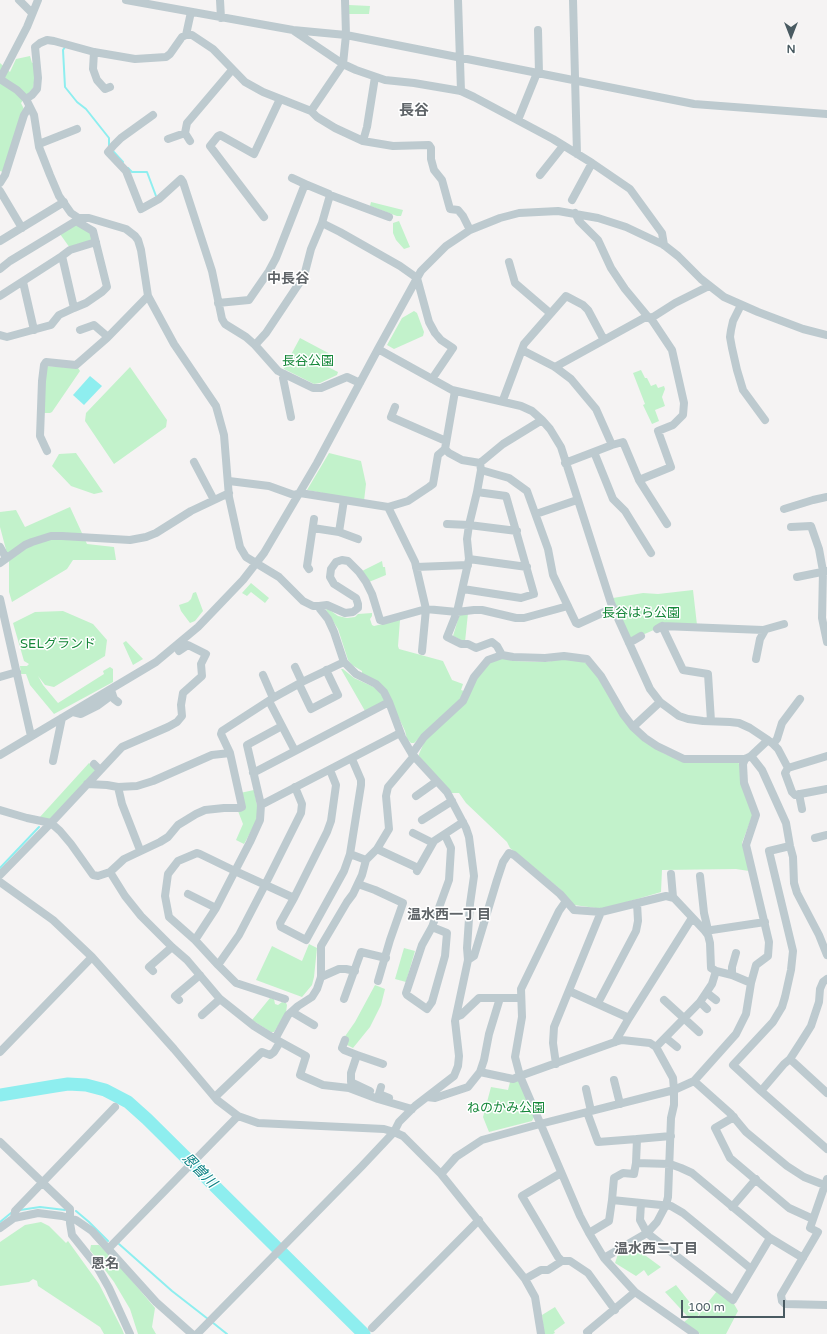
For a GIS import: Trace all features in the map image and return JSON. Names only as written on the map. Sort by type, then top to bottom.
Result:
[{"type":"street","points":[[18,0],[32,13]]},
{"type":"street","points":[[0,335],[7,337],[51,325],[59,315],[86,303],[107,287],[93,231],[77,220],[77,216],[71,213],[64,202],[53,180],[39,144],[34,115],[28,103],[17,90],[0,79],[27,26],[38,0]]},
{"type":"street","points":[[126,0],[293,30],[346,35],[694,104],[827,114]]},
{"type":"street","points":[[220,0],[221,18]]},
{"type":"street","points":[[311,111],[321,100],[343,64],[346,35],[345,0]]},
{"type":"street","points":[[458,0],[461,91]]},
{"type":"street","points":[[573,0],[577,154]]},
{"type":"street","points":[[186,35],[191,12]]},
{"type":"street","points":[[293,30],[343,64],[356,70],[385,80],[461,91],[518,120],[577,154],[630,189],[662,233],[664,245]]},
{"type":"street","points":[[518,120],[538,74],[538,30]]},
{"type":"street","points":[[0,183],[5,175],[28,103],[36,89],[38,78],[35,47],[40,43],[47,40],[54,41],[94,52],[135,59],[166,56],[170,54],[182,37],[192,35],[221,56],[232,70],[245,82],[262,92],[311,111],[317,117],[335,128],[363,141],[392,146],[429,145],[431,148],[431,159],[434,170],[442,180],[450,209],[458,210],[463,216],[470,230]]},
{"type":"street","points":[[94,52],[93,69],[97,80],[105,89],[110,87]]},
{"type":"street","points":[[190,141],[185,133],[187,123],[232,70]]},
{"type":"street","points":[[363,141],[367,127],[375,77]]},
{"type":"street","points":[[263,213],[235,180],[210,146],[220,135],[254,154],[280,99]]},
{"type":"street","points":[[153,115],[121,138],[108,152],[126,171],[141,209],[159,199],[181,179],[212,271],[222,320],[225,324],[246,337],[278,371],[313,388],[321,388],[347,377],[360,383]]},
{"type":"street","points":[[39,144],[74,132]]},
{"type":"street","points":[[168,139],[185,133]]},
{"type":"street","points":[[540,175],[563,146]]},
{"type":"street","points":[[572,200],[592,163]]},
{"type":"street","points":[[292,178],[329,194],[330,196],[389,217]]},
{"type":"street","points":[[218,303],[249,300],[256,283],[270,271],[279,259],[286,222],[305,184]]},
{"type":"street","points":[[0,191],[22,228]]},
{"type":"street","points":[[255,345],[266,333],[304,276],[311,249],[322,223],[330,196]]},
{"type":"street","points":[[0,241],[64,202]]},
{"type":"street","points":[[0,754],[62,718],[112,692],[156,662],[206,619],[243,580],[257,564],[300,494],[417,278],[425,267],[446,246],[470,230],[500,218],[519,213],[558,211],[598,218],[626,227],[664,245],[678,256],[709,286],[724,297],[803,329],[827,335]]},
{"type":"street","points":[[575,213],[579,221],[598,240],[611,268],[625,289],[652,320],[672,350],[684,403],[683,415],[673,425],[658,430],[671,467],[639,480]]},
{"type":"street","points":[[0,269],[10,261],[77,220],[89,218],[126,229],[135,236],[141,250],[148,296],[174,344],[216,406],[224,435],[229,494],[240,547],[246,557],[279,578],[303,601],[313,606],[327,605],[344,613],[353,612],[358,608],[356,598],[331,581],[331,569],[336,562],[342,560],[348,561],[366,582],[372,594],[380,620],[383,621],[426,609],[457,612],[482,610],[516,618],[524,618],[568,606]]},
{"type":"street","points":[[322,223],[378,253],[417,278],[430,322],[435,333],[441,340],[453,348],[432,379]]},
{"type":"street","points":[[0,296],[70,250],[96,242]]},
{"type":"street","points":[[62,256],[74,308]]},
{"type":"street","points":[[512,265],[515,283],[550,313]]},
{"type":"street","points":[[23,282],[34,330]]},
{"type":"street","points":[[555,367],[644,318],[653,317],[675,303],[709,286]]},
{"type":"street","points":[[47,451],[40,436],[40,412],[44,365],[46,362],[76,365],[108,337],[148,296]]},
{"type":"street","points":[[503,400],[524,344],[566,296],[583,305],[588,310],[604,340]]},
{"type":"street","points":[[741,305],[733,321],[731,330],[730,337],[732,348],[743,390],[765,420]]},
{"type":"street","points":[[80,330],[94,325],[108,337]]},
{"type":"street","points":[[378,349],[455,391],[503,400],[532,411],[542,420],[560,446],[612,608],[650,689],[660,702],[679,716],[688,719],[739,723],[750,728],[778,749],[788,768]]},
{"type":"street","points":[[522,350],[555,367],[571,379],[596,409],[612,444]]},
{"type":"street","points":[[284,374],[282,384],[290,412]]},
{"type":"street","points":[[229,481],[269,486],[294,494],[388,507],[408,501],[433,484],[438,455],[445,445],[455,391]]},
{"type":"street","points":[[395,407],[391,417],[414,425],[445,445],[449,453],[462,460],[509,478],[527,491],[548,549],[553,575],[578,624],[612,608]]},
{"type":"street","points":[[502,655],[498,646],[492,642],[476,648],[468,644],[460,644],[446,638],[457,612],[469,562],[467,539],[481,467],[503,444],[542,420]]},
{"type":"street","points":[[565,463],[612,444],[623,442],[639,480],[667,520]]},
{"type":"street","points":[[594,452],[613,499],[636,524],[651,549]]},
{"type":"street","points":[[194,462],[214,500]]},
{"type":"street","points":[[463,589],[521,598],[534,594],[506,496],[477,492]]},
{"type":"street","points":[[0,547],[3,561],[32,542],[51,536],[130,540],[146,537],[156,533],[191,511],[229,494]]},
{"type":"street","points":[[784,509],[827,497]]},
{"type":"street","points":[[339,532],[344,500]]},
{"type":"street","points":[[536,514],[577,500]]},
{"type":"street","points":[[388,507],[416,567],[426,609],[422,651]]},
{"type":"street","points":[[309,569],[307,566],[314,519]]},
{"type":"street","points":[[447,524],[517,531]]},
{"type":"street","points":[[791,527],[811,526],[819,549],[825,571],[822,618],[827,642]]},
{"type":"street","points":[[313,528],[339,532],[358,539]]},
{"type":"street","points":[[416,567],[469,562],[527,567]]},
{"type":"street","points":[[797,577],[825,571]]},
{"type":"street","points":[[0,599],[31,736]]},
{"type":"street","points":[[197,1334],[394,1132],[399,1122],[426,1097],[454,1076],[458,1066],[459,1056],[455,1024],[468,960],[467,948],[470,904],[474,876],[469,837],[452,801],[437,780],[413,755],[400,733],[389,702],[382,688],[356,674],[344,662],[334,632],[328,619],[319,606]]},
{"type":"street","points":[[711,721],[708,674],[683,670],[659,628],[765,630],[784,624]]},
{"type":"street","points":[[756,659],[760,639],[765,630]]},
{"type":"street","points":[[629,643],[641,636]]},
{"type":"street","points":[[0,875],[122,747],[168,727],[177,722],[182,716],[183,693],[202,676],[201,664],[206,654],[188,645],[179,651]]},
{"type":"street","points":[[214,1097],[262,1052],[270,1055],[274,1052],[277,1040],[292,1012],[312,997],[317,989],[321,977],[321,946],[358,884],[366,860],[377,849],[389,830],[386,796],[388,787],[413,755],[424,738],[463,701],[474,677],[488,660],[502,655],[524,658],[564,656],[587,659],[601,676],[623,714],[633,727],[657,746],[680,758],[748,758],[762,770],[781,809],[786,823],[793,857],[794,883],[797,893],[827,955]]},
{"type":"street","points":[[0,810],[51,823],[68,839],[93,875],[98,876],[110,872],[124,858],[164,839],[178,825],[205,810],[242,807],[230,753],[221,734],[222,731],[271,699],[344,662]]},
{"type":"street","points":[[295,667],[311,709],[338,696],[326,670]]},
{"type":"street","points":[[0,677],[17,672]]},
{"type":"street","points":[[263,675],[282,726],[295,751]]},
{"type":"street","points":[[112,692],[114,699],[118,702]]},
{"type":"street","points":[[441,1174],[456,1157],[482,1140],[674,1090],[694,1081],[736,1034],[744,1020],[756,965],[768,956],[769,942],[746,844],[756,815],[744,783],[743,764],[748,758],[770,742],[777,739],[782,723],[800,699]]},
{"type":"street","points":[[253,773],[389,702]]},
{"type":"street","points":[[633,727],[660,702]]},
{"type":"street","points":[[53,761],[62,718]]},
{"type":"street","points":[[195,940],[216,908],[260,820],[261,805],[247,745],[282,726]]},
{"type":"street","points":[[261,805],[400,733]]},
{"type":"street","points":[[87,784],[118,787],[136,786],[152,782],[212,755],[230,753]]},
{"type":"street","points":[[827,756],[788,768],[785,773],[792,792],[795,795],[827,789]]},
{"type":"street","points":[[330,770],[336,785],[331,821],[294,898],[280,923],[281,927],[306,940],[344,871],[350,854],[361,785],[361,780],[352,759]]},
{"type":"street","points":[[94,764],[100,770]]},
{"type":"street","points":[[416,796],[437,780]]},
{"type":"street","points":[[118,787],[122,804],[140,850]]},
{"type":"street","points":[[218,965],[239,935],[300,813],[302,804],[295,787]]},
{"type":"street","points":[[799,794],[802,809]]},
{"type":"street","points":[[422,820],[452,801]]},
{"type":"street","points":[[377,849],[417,869],[434,841],[463,822]]},
{"type":"street","points":[[413,833],[433,843]]},
{"type":"street","points":[[432,927],[447,933],[445,956],[432,1002],[427,1009],[406,993],[422,945],[432,927],[448,880],[451,848],[445,835]]},
{"type":"street","points":[[815,838],[827,835]]},
{"type":"street","points":[[790,846],[769,851],[793,951],[792,970],[782,1007],[773,1022],[733,1066],[827,1149]]},
{"type":"street","points":[[285,999],[236,983],[195,940],[168,917],[165,896],[168,874],[178,861],[197,853],[294,898]]},
{"type":"street","points":[[468,960],[474,956],[503,862],[509,853],[520,860],[560,894],[574,910],[601,912],[662,896],[672,897],[706,931]]},
{"type":"street","points":[[350,854],[366,860]]},
{"type":"street","points":[[110,872],[125,896],[141,916],[182,955],[220,999],[254,1026],[306,1056],[300,1074],[323,1085],[345,1088],[398,1106],[412,1109]]},
{"type":"street","points":[[671,874],[672,897]]},
{"type":"street","points":[[700,876],[706,931],[709,939],[711,968],[752,983]]},
{"type":"street","points":[[0,882],[53,920],[92,957],[174,1049],[214,1097],[228,1110],[238,1116],[258,1123],[365,1127],[384,1129],[403,1136],[441,1174],[526,1279],[535,1297],[541,1334]]},
{"type":"street","points":[[358,884],[403,903],[378,981]]},
{"type":"street","points":[[192,894],[216,908]]},
{"type":"street","points":[[566,901],[559,911],[522,987],[522,1017],[515,1057],[520,1076],[561,1173],[573,1190],[589,1233],[604,1258],[635,1292],[695,1334]]},
{"type":"street","points":[[598,1003],[636,931],[638,920],[637,903]]},
{"type":"street","points":[[556,1064],[553,1043],[554,1027],[601,912]]},
{"type":"street","points":[[615,1042],[692,918]]},
{"type":"street","points":[[706,931],[765,922]]},
{"type":"street","points":[[149,967],[172,947]]},
{"type":"street","points":[[344,999],[361,952],[386,958]]},
{"type":"street","points":[[732,975],[732,967],[736,953]]},
{"type":"street","points":[[0,1052],[92,957]]},
{"type":"street","points":[[321,977],[339,968],[346,968],[355,971]]},
{"type":"street","points":[[656,1047],[700,1002],[712,984],[716,971]]},
{"type":"street","points":[[175,996],[200,975]]},
{"type":"street","points":[[761,1091],[784,1064],[790,1060],[811,1026],[819,1002],[820,989],[823,982],[827,979]]},
{"type":"street","points":[[569,991],[629,1018]]},
{"type":"street","points":[[707,993],[716,1000]]},
{"type":"street","points":[[456,1017],[461,1015],[479,998],[521,998]]},
{"type":"street","points":[[426,1097],[435,1098],[468,1087],[480,1072],[489,1034],[500,998]]},
{"type":"street","points":[[202,1015],[220,999]]},
{"type":"street","points":[[668,1000],[699,1032]]},
{"type":"street","points":[[700,1002],[707,1009]]},
{"type":"street","points":[[292,1012],[314,1025]]},
{"type":"street","points":[[666,1038],[677,1046]]},
{"type":"street","points":[[345,1040],[342,1048],[344,1050],[373,1063],[383,1064]]},
{"type":"street","points":[[480,1072],[512,1079],[622,1040],[650,1043],[656,1047],[672,1078],[674,1090],[674,1105],[671,1118],[668,1197],[666,1206],[657,1222],[647,1233],[604,1258]]},
{"type":"street","points":[[357,1055],[351,1073],[350,1082],[372,1092],[371,1096]]},
{"type":"street","points":[[790,1060],[827,1093]]},
{"type":"street","points":[[614,1080],[620,1104]]},
{"type":"street","points":[[694,1081],[734,1117],[746,1132],[787,1166],[804,1177],[826,1183],[810,1228],[818,1232],[781,1295],[782,1301],[789,1305],[827,1305]]},
{"type":"street","points":[[382,1086],[379,1094],[396,1101],[398,1106]]},
{"type":"street","points":[[586,1088],[589,1112],[598,1142],[671,1136]]},
{"type":"street","points":[[14,1218],[15,1211],[115,1107]]},
{"type":"street","points":[[108,1249],[238,1116]]},
{"type":"street","points":[[734,1117],[715,1128],[730,1158],[790,1208],[813,1219]]},
{"type":"street","points":[[755,1139],[761,1132]]},
{"type":"street","points":[[589,1233],[609,1221],[612,1200],[610,1180],[623,1173],[634,1174],[637,1139]]},
{"type":"street","points":[[0,1142],[70,1209],[72,1235],[96,1265],[109,1288],[130,1334]]},
{"type":"street","points":[[636,1163],[670,1164],[692,1173],[770,1238],[803,1258]]},
{"type":"street","points":[[561,1173],[522,1196],[558,1257],[562,1261],[570,1262],[588,1273],[615,1310]]},
{"type":"street","points":[[732,1207],[756,1179]]},
{"type":"street","points":[[612,1200],[671,1206],[683,1213],[750,1268]]},
{"type":"street","points":[[641,1203],[640,1220],[647,1233],[733,1300],[750,1268],[770,1238]]},
{"type":"street","points":[[0,1228],[14,1218],[42,1213],[76,1220],[92,1231],[156,1302],[192,1334]]},
{"type":"street","points":[[372,1328],[479,1220]]},
{"type":"street","points":[[526,1279],[541,1270],[548,1270],[562,1261]]},
{"type":"street","points":[[587,1333],[635,1292]]},
{"type":"green space","points":[[349,5],[370,6],[369,14],[349,14]]},
{"type":"green space","points":[[30,56],[32,63],[34,62],[35,78],[33,88],[21,103],[24,109],[3,172],[0,171],[0,63],[10,72],[16,59]]},
{"type":"green space","points":[[371,202],[403,210],[401,216],[397,216],[370,206]]},
{"type":"green space","points":[[399,221],[410,247],[404,249],[396,240],[393,233],[393,223]]},
{"type":"green space","points":[[76,225],[91,233],[92,240],[70,248],[60,234]]},
{"type":"green space","points":[[414,311],[417,313],[424,332],[423,336],[394,349],[387,345],[402,318]]},
{"type":"green space","name":"長谷公園","points":[[300,338],[332,355],[326,366],[338,372],[337,375],[320,383],[314,384],[284,369],[283,366],[287,362]]},
{"type":"green space","points":[[46,366],[78,368],[80,371],[52,412],[42,413]]},
{"type":"green space","points":[[130,367],[167,420],[166,427],[114,464],[85,421],[86,413]]},
{"type":"green space","points":[[641,370],[651,386],[656,384],[658,388],[664,386],[665,389],[662,397],[665,406],[655,410],[659,421],[652,424],[643,405],[645,404],[633,373]]},
{"type":"green space","points":[[76,453],[103,492],[94,494],[71,486],[52,466],[59,454]]},
{"type":"green space","points":[[329,453],[361,461],[366,484],[364,501],[307,490]]},
{"type":"green space","points":[[70,507],[87,544],[114,547],[116,560],[73,560],[67,569],[12,602],[9,592],[9,561],[0,527],[0,512],[16,510],[25,527]]},
{"type":"green space","points":[[382,561],[383,567],[385,567],[386,575],[369,582],[362,571]]},
{"type":"green space","points":[[251,583],[269,598],[265,603],[251,592],[247,596],[242,593]]},
{"type":"green space","name":"長谷はら公園","points":[[693,590],[697,625],[656,629],[631,640],[625,630],[613,598],[643,593],[658,594]]},
{"type":"green space","points":[[196,592],[203,611],[195,621],[190,623],[181,611],[179,605],[188,602],[193,593]]},
{"type":"green space","points":[[327,608],[338,616],[347,618],[355,617],[358,614],[372,613],[370,619],[372,625],[374,626],[400,620],[399,649],[443,661],[452,680],[463,684],[461,690],[464,691],[455,706],[414,743],[411,743],[407,739],[405,731],[385,689],[362,675],[362,671],[352,665],[348,660],[338,629],[326,610]]},
{"type":"green space","name":"SELグランド","points":[[63,611],[93,624],[107,640],[105,656],[54,687],[45,685],[38,676],[43,685],[58,703],[104,674],[103,671],[110,667],[113,669],[113,682],[54,714],[30,685],[26,674],[21,674],[20,666],[27,666],[29,664],[24,661],[13,623],[35,612]]},
{"type":"green space","points":[[462,613],[468,613],[465,642],[453,636],[459,616]]},
{"type":"green space","points":[[126,641],[143,659],[133,665],[123,643]]},
{"type":"green space","points":[[502,657],[513,661],[545,662],[564,659],[589,663],[645,742],[665,754],[683,761],[737,761],[740,765],[753,814],[742,843],[749,871],[736,869],[662,870],[661,892],[603,909],[574,905],[560,889],[510,848],[507,842],[466,803],[459,793],[451,793],[419,756],[426,738],[464,703],[476,677],[488,664]]},
{"type":"green space","points":[[341,669],[354,678],[376,688],[385,699],[384,703],[365,711]]},
{"type":"green space","points":[[89,763],[97,770],[50,821],[39,818]]},
{"type":"green space","points":[[254,790],[258,810],[256,822],[244,844],[236,840],[243,824],[238,811],[244,810],[240,793]]},
{"type":"green space","points":[[309,944],[317,948],[314,977],[312,985],[302,997],[256,980],[272,946],[302,961]]},
{"type":"green space","points":[[404,948],[415,951],[406,982],[395,979]]},
{"type":"green space","points":[[375,985],[385,989],[381,1005],[370,1027],[353,1048],[341,1042],[355,1022]]},
{"type":"green space","points":[[270,998],[274,999],[275,1004],[278,1005],[282,1002],[286,1003],[287,1005],[286,1013],[274,1032],[271,1032],[252,1020]]},
{"type":"green space","name":"ねのかみ公園","points":[[516,1080],[519,1081],[534,1117],[532,1121],[489,1132],[483,1117],[491,1087],[508,1090],[510,1082]]},
{"type":"green space","points":[[41,1222],[49,1226],[66,1243],[68,1241],[99,1284],[124,1334],[104,1334],[100,1327],[38,1286],[37,1281],[33,1279],[29,1282],[0,1286],[0,1242],[25,1225]]},
{"type":"green space","points":[[91,1245],[99,1245],[116,1262],[155,1308],[152,1327],[156,1334],[138,1334],[130,1309],[114,1282],[90,1250]]},
{"type":"green space","points":[[633,1252],[642,1253],[661,1267],[648,1276],[644,1270],[636,1276],[615,1263],[618,1254]]},
{"type":"green space","points":[[676,1285],[699,1314],[694,1321],[717,1291],[734,1304],[738,1311],[726,1334],[700,1334],[684,1322],[689,1318],[665,1292]]},
{"type":"green space","points":[[555,1307],[565,1323],[554,1331],[555,1333],[544,1334],[542,1315]]},
{"type":"water","points":[[90,376],[102,386],[84,405],[73,395]]},
{"type":"waterway","points":[[65,47],[63,50],[65,87],[77,102],[86,109],[109,138],[109,147]]},
{"type":"waterway","points":[[112,150],[123,162]]},
{"type":"waterway","points":[[128,168],[132,172],[147,172],[156,196]]},
{"type":"waterway","points":[[0,868],[39,827]]},
{"type":"waterway","name":"恩曽川","points":[[0,1095],[68,1084],[86,1085],[105,1090],[128,1102],[364,1334]]},
{"type":"waterway","points":[[20,1210],[40,1207],[65,1210]]},
{"type":"waterway","points":[[76,1211],[108,1241]]},
{"type":"waterway","points":[[0,1222],[11,1213]]},
{"type":"waterway","points":[[119,1244],[172,1291],[208,1319]]},
{"type":"waterway","points":[[212,1322],[227,1334]]},
{"type":"district","name":"長谷","points":[[414,111]]},
{"type":"district","name":"中長谷","points":[[288,279]]},
{"type":"district","name":"温水西一丁目","points":[[449,915]]},
{"type":"district","name":"温水西二丁目","points":[[656,1249]]},
{"type":"district","name":"恩名","points":[[105,1264]]}]
